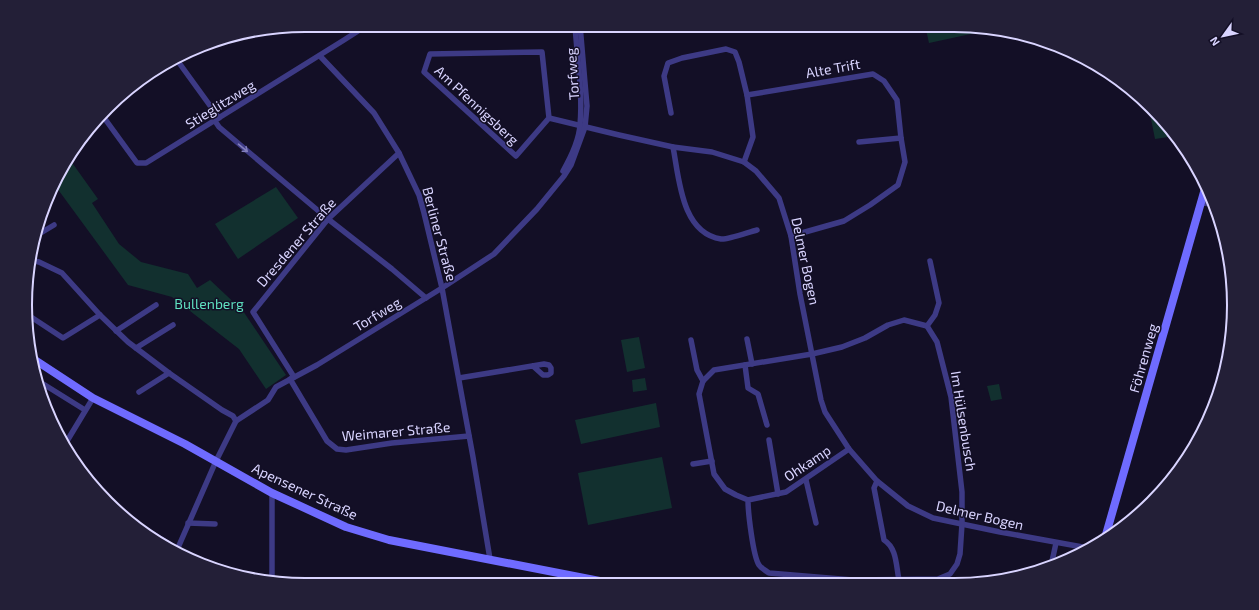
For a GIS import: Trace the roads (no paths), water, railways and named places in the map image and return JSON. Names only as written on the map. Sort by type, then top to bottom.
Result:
[{"type":"main road","name":"Föhrenweg","points":[[1107,531],[1203,195]]},
{"type":"main road","name":"Apensener Straße","points":[[38,362],[93,398],[216,461],[272,493],[346,527],[389,540],[490,559],[573,578]]},
{"type":"street","name":"Stieglitzweg","points":[[105,119],[137,163],[146,163],[358,32]]},
{"type":"street","name":"Torfweg","points":[[576,32],[583,126]]},
{"type":"street","name":"Torfweg","points":[[236,421],[268,400],[276,387],[326,359],[426,298],[494,254],[537,209],[555,186],[568,162],[583,126],[586,106],[581,32]]},
{"type":"street","points":[[671,113],[664,76],[668,63],[682,58],[726,49],[735,52],[740,62],[753,136],[744,162]]},
{"type":"street","name":"Am Pfennigsberg","points":[[542,52],[549,118],[516,156],[424,72],[430,54],[542,52]]},
{"type":"street","name":"Berliner Straße","points":[[320,56],[374,112],[399,153],[419,195],[442,288],[470,436],[490,559]]},
{"type":"street","points":[[179,63],[217,120],[219,127],[328,219],[392,269],[426,298]]},
{"type":"street","name":"Alte Trift","points":[[747,95],[874,74],[884,81],[897,100],[905,162],[898,185],[844,221],[791,236]]},
{"type":"street","points":[[549,118],[583,126]]},
{"type":"street","name":"Delmer Bogen","points":[[583,126],[673,146],[712,152],[744,162],[756,171],[779,198],[791,236],[812,354],[825,412],[849,449],[877,481],[908,506],[933,518],[1080,547]]},
{"type":"street","points":[[859,142],[901,138]]},
{"type":"street","points":[[673,146],[684,205],[690,217],[698,227],[708,235],[722,239],[757,230]]},
{"type":"street","name":"Dresdener Straße","points":[[292,378],[253,312],[328,219],[399,153]]},
{"type":"street","points":[[1201,203],[1207,203]]},
{"type":"street","points":[[41,233],[54,225]]},
{"type":"street","points":[[35,261],[62,273],[116,331],[169,373],[232,416],[236,421],[216,461],[178,547]]},
{"type":"street","points":[[748,500],[725,489],[714,474],[699,394],[703,381],[714,370],[812,354],[842,347],[864,338],[888,325],[904,320],[927,326],[935,315],[939,303],[930,261]]},
{"type":"street","points":[[116,331],[156,305]]},
{"type":"street","points":[[33,318],[63,338],[100,315]]},
{"type":"street","points":[[136,348],[173,325]]},
{"type":"street","name":"Im Hülsenbusch","points":[[927,326],[937,342],[951,397],[962,492],[960,554],[957,564],[950,574],[940,578]]},
{"type":"street","points":[[747,339],[752,364]]},
{"type":"street","points":[[691,340],[697,370],[703,381]]},
{"type":"street","points":[[746,365],[748,388],[758,394],[767,425]]},
{"type":"street","points":[[459,378],[532,366]]},
{"type":"street","points":[[139,392],[169,373]]},
{"type":"street","name":"Weimarer Straße","points":[[292,378],[327,441],[337,449],[346,450],[393,443],[470,436]]},
{"type":"street","points":[[43,384],[85,410]]},
{"type":"street","points":[[68,440],[93,398]]},
{"type":"street","name":"Ohkamp","points":[[769,440],[778,494]]},
{"type":"street","name":"Ohkamp","points":[[748,500],[786,492],[806,480],[849,449]]},
{"type":"street","points":[[693,464],[712,461]]},
{"type":"street","points":[[806,480],[816,523]]},
{"type":"street","points":[[877,481],[874,488],[884,540],[889,543],[894,551],[899,578]]},
{"type":"street","points":[[272,493],[272,576]]},
{"type":"street","name":"Im Hülsenbusch","points":[[748,500],[748,513],[755,552],[759,565],[769,573],[829,578]]},
{"type":"street","points":[[188,523],[215,524]]},
{"type":"street","points":[[1052,559],[1056,543]]},
{"type":"park label","name":"Bullenberg","points":[[209,303]]}]
